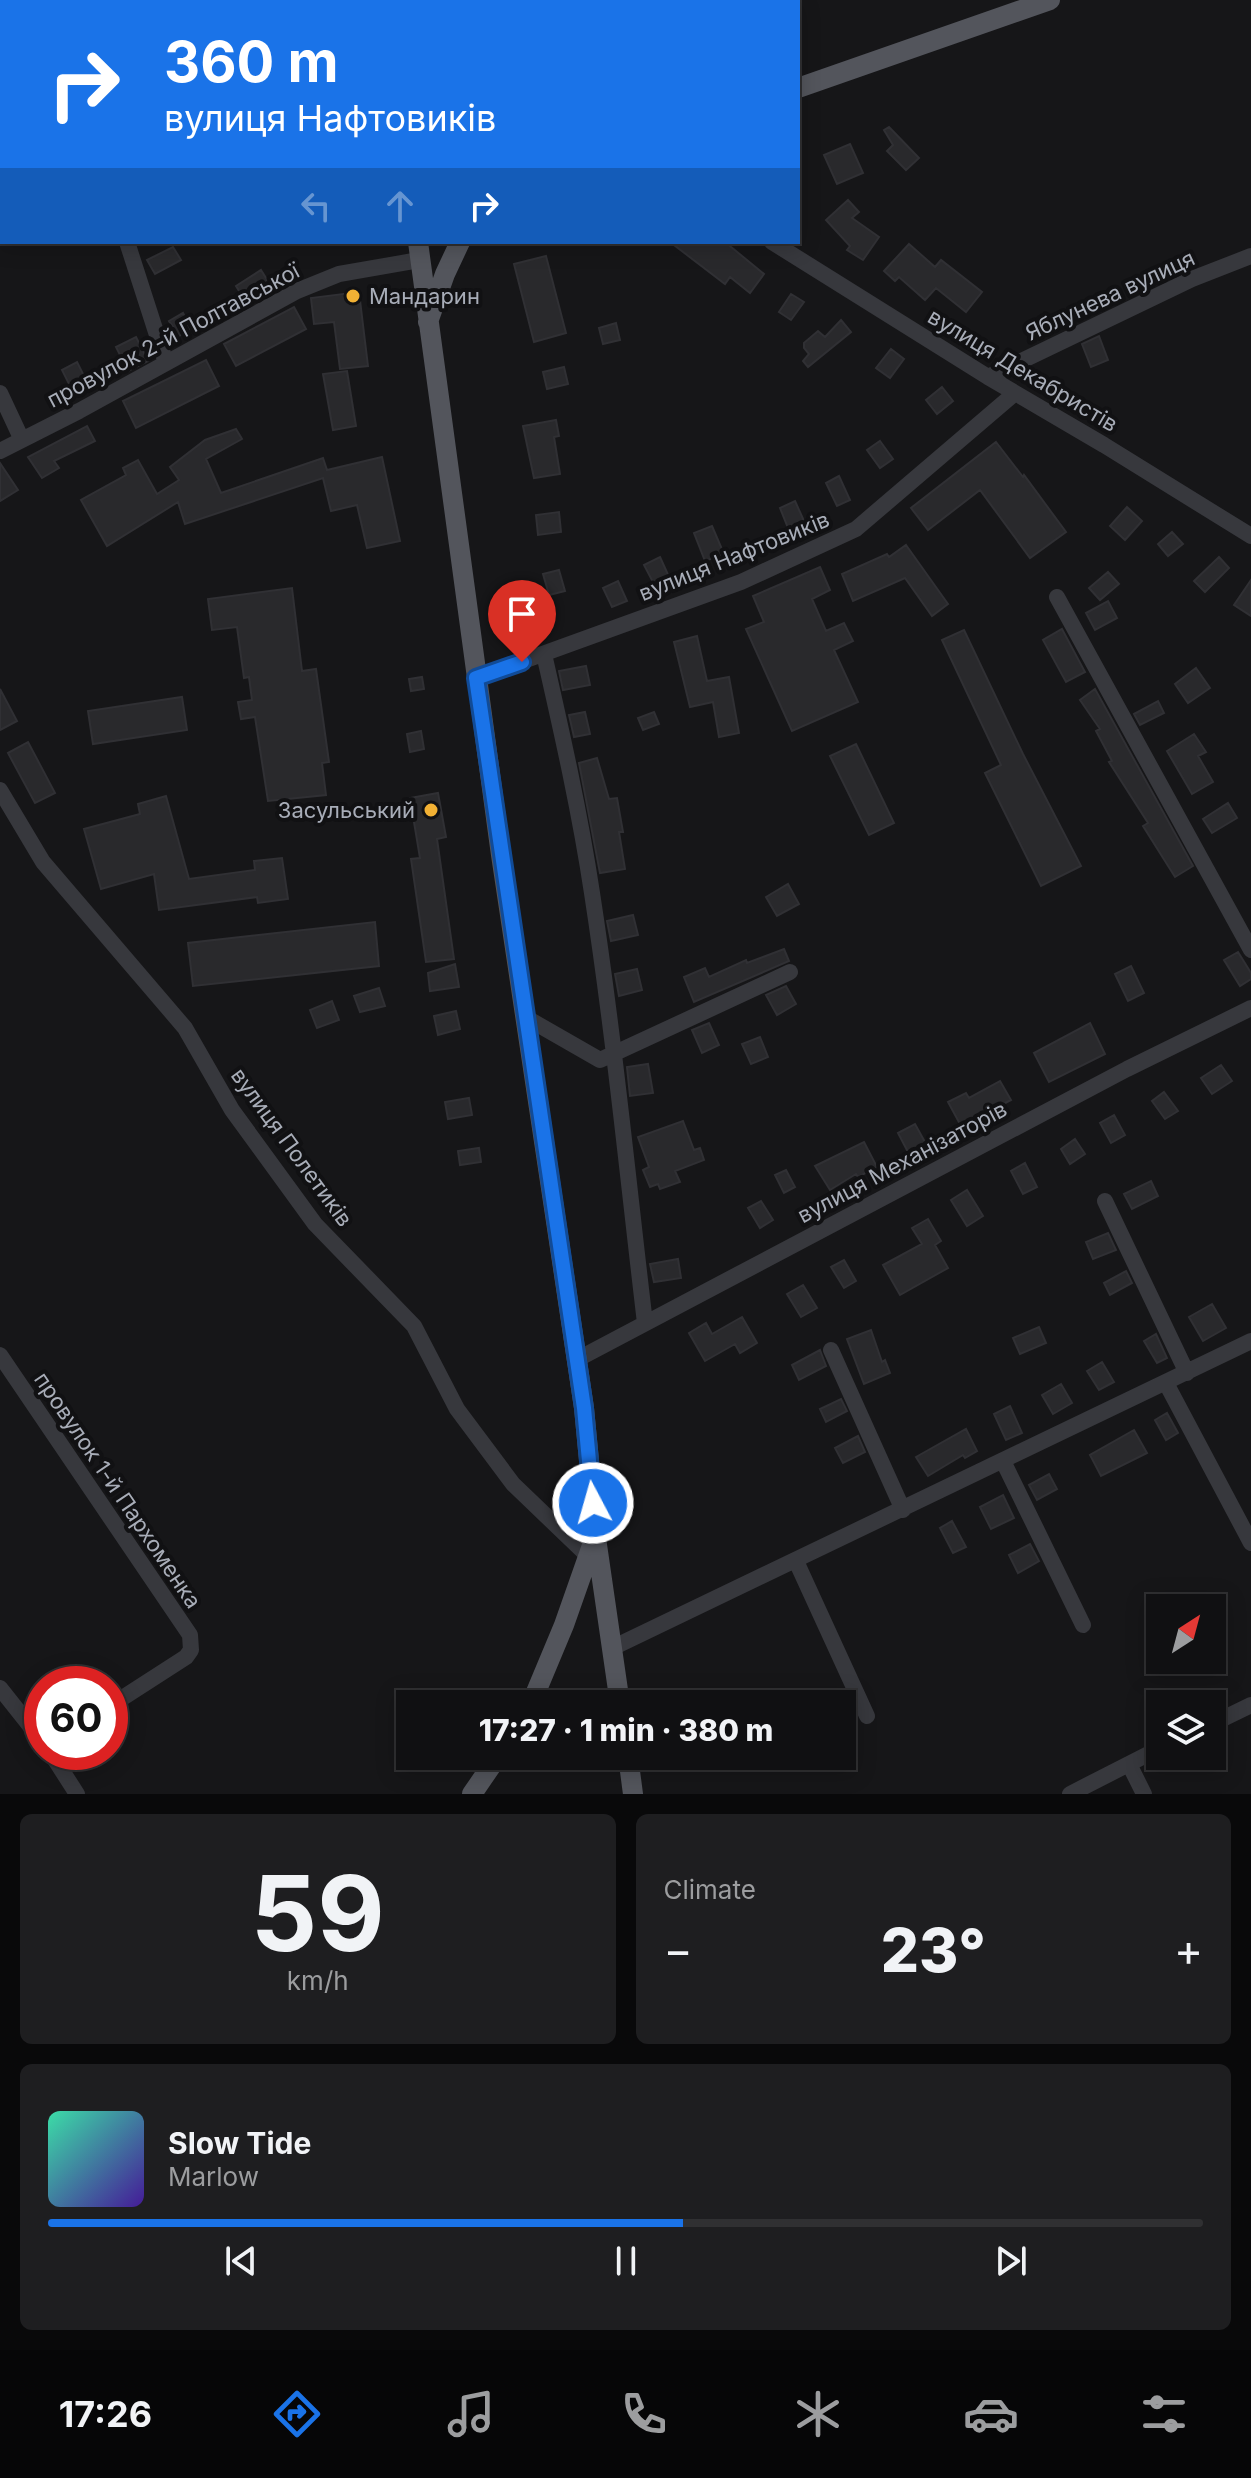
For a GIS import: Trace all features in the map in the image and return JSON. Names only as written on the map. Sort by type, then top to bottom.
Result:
[{"type":"main road","points":[[800,87],[1050,0]]},
{"type":"main road","points":[[427,326],[459,244]]},
{"type":"main road","points":[[418,251],[476,678],[584,1408],[596,1534],[618,1690]]},
{"type":"main road","points":[[537,1690],[596,1534]]},
{"type":"main road","points":[[472,1794],[488,1770]]},
{"type":"main road","points":[[630,1770],[633,1794]]},
{"type":"street","points":[[128,244],[166,363]]},
{"type":"street","name":"вулиця Декабристів","points":[[775,244],[988,377],[1250,533]]},
{"type":"street","name":"провулок 2-й Полтавської","points":[[0,451],[297,291],[339,274],[418,251]]},
{"type":"street","name":"Яблунева вулиця","points":[[988,377],[1192,279],[1251,256]]},
{"type":"street","points":[[0,393],[22,440]]},
{"type":"street","name":"вулиця Нафтовиків","points":[[476,678],[741,582],[856,529],[1015,393]]},
{"type":"street","points":[[1057,597],[1251,950]]},
{"type":"street","points":[[544,654],[592,892],[645,1323]]},
{"type":"street","name":"вулиця Полетиків","points":[[0,790],[43,862],[185,1028],[232,1110],[315,1224],[414,1326],[457,1409],[513,1484],[588,1556]]},
{"type":"street","points":[[525,1017],[600,1060],[790,972]]},
{"type":"street","name":"вулиця Механізаторів","points":[[576,1360],[1127,1069],[1251,1008]]},
{"type":"street","points":[[1105,1201],[1187,1373]]},
{"type":"street","points":[[612,1648],[1251,1341]]},
{"type":"street","points":[[831,1350],[903,1510]]},
{"type":"street","name":"провулок 1-й Пархоменка","points":[[0,1355],[190,1635],[191,1650],[186,1657],[128,1694]]},
{"type":"street","points":[[1166,1383],[1251,1543]]},
{"type":"street","points":[[1003,1461],[1083,1625]]},
{"type":"street","points":[[796,1561],[867,1716]]},
{"type":"street","points":[[0,1689],[24,1719]]},
{"type":"street","points":[[1226,1717],[1251,1705]]},
{"type":"street","points":[[1070,1794],[1146,1755]]},
{"type":"street","points":[[1129,1764],[1144,1794]]},
{"type":"street","points":[[62,1770],[77,1794]]},
{"type":"building","points":[[889,127],[919,158],[906,170],[887,151],[893,145],[884,130]]},
{"type":"building","points":[[850,144],[863,173],[837,184],[824,155]]},
{"type":"building","points":[[848,200],[859,212],[852,218],[879,237],[863,260],[847,250],[850,246],[826,220]]},
{"type":"building","points":[[673,244],[727,244],[764,274],[750,293],[730,277],[725,284]]},
{"type":"building","points":[[909,244],[935,267],[941,260],[982,292],[966,312],[936,288],[925,300],[899,277],[895,281],[884,271]]},
{"type":"building","points":[[173,247],[181,260],[155,274],[147,260]]},
{"type":"building","points":[[546,256],[566,333],[534,342],[514,264]]},
{"type":"building","points":[[261,270],[271,286],[246,302],[236,286]]},
{"type":"building","points":[[359,292],[368,366],[340,369],[334,322],[314,324],[311,298]]},
{"type":"building","points":[[791,294],[804,302],[791,320],[779,312]]},
{"type":"building","points":[[294,307],[306,329],[236,366],[224,344]]},
{"type":"building","points":[[183,313],[191,328],[179,336],[169,321]]},
{"type":"building","points":[[841,320],[851,332],[808,367],[803,361],[809,354],[804,343],[818,331],[825,337]]},
{"type":"building","points":[[616,323],[620,340],[603,344],[599,328]]},
{"type":"building","points":[[1099,336],[1108,360],[1091,367],[1082,344]]},
{"type":"building","points":[[136,337],[148,361],[128,371],[116,347]]},
{"type":"building","points":[[891,349],[904,359],[890,378],[876,368]]},
{"type":"building","points":[[206,360],[219,386],[136,428],[123,401]]},
{"type":"building","points":[[77,362],[89,386],[74,394],[62,370]]},
{"type":"building","points":[[564,367],[568,384],[547,389],[543,372]]},
{"type":"building","points":[[347,371],[356,426],[333,430],[323,374]]},
{"type":"building","points":[[942,387],[953,401],[937,414],[926,400]]},
{"type":"building","points":[[556,420],[559,436],[554,437],[560,474],[534,478],[523,426]]},
{"type":"building","points":[[87,426],[95,441],[54,461],[59,468],[42,478],[28,457]]},
{"type":"building","points":[[236,429],[242,439],[206,459],[221,493],[323,458],[327,470],[382,457],[400,541],[367,548],[357,505],[331,511],[323,478],[185,524],[178,502],[107,546],[81,500],[126,475],[123,468],[138,460],[157,494],[179,480],[170,467],[205,440]]},
{"type":"building","points":[[880,441],[893,459],[880,468],[867,450]]},
{"type":"building","points":[[996,442],[1066,532],[1030,558],[980,490],[928,530],[911,508]]},
{"type":"building","points":[[0,463],[18,490],[0,501]]},
{"type":"building","points":[[839,476],[850,500],[837,506],[826,483]]},
{"type":"building","points":[[795,501],[804,521],[788,528],[780,508]]},
{"type":"building","points":[[1127,507],[1142,521],[1125,540],[1110,526]]},
{"type":"building","points":[[559,512],[561,532],[538,535],[536,515]]},
{"type":"building","points":[[712,526],[724,554],[705,561],[694,533]]},
{"type":"building","points":[[1172,532],[1183,544],[1168,556],[1158,544]]},
{"type":"building","points":[[906,545],[948,604],[932,616],[905,578],[853,601],[842,574],[887,554],[889,557]]},
{"type":"building","points":[[660,557],[670,579],[655,586],[644,565]]},
{"type":"building","points":[[1219,557],[1229,568],[1205,592],[1194,581]]},
{"type":"building","points":[[820,567],[830,590],[812,599],[826,631],[844,623],[853,641],[834,650],[858,702],[792,731],[746,629],[764,622],[753,596]]},
{"type":"building","points":[[559,570],[565,591],[549,595],[543,574]]},
{"type":"building","points":[[1108,572],[1119,584],[1100,600],[1089,588]]},
{"type":"building","points":[[1251,580],[1251,616],[1234,605]]},
{"type":"building","points":[[618,581],[627,601],[612,607],[603,588]]},
{"type":"building","points":[[292,588],[302,671],[316,669],[329,762],[322,763],[326,795],[268,801],[255,717],[241,719],[238,702],[252,700],[249,677],[244,678],[237,627],[212,630],[208,599]]},
{"type":"building","points":[[1108,601],[1117,618],[1095,630],[1086,613]]},
{"type":"building","points":[[1062,629],[1085,672],[1066,682],[1043,640]]},
{"type":"building","points":[[964,630],[1081,866],[1041,886],[985,773],[1001,765],[942,640]]},
{"type":"building","points":[[697,636],[707,681],[729,677],[739,733],[719,737],[713,702],[690,707],[674,642]]},
{"type":"building","points":[[586,666],[590,685],[563,690],[559,671]]},
{"type":"building","points":[[1196,668],[1210,688],[1188,703],[1175,684]]},
{"type":"building","points":[[422,677],[424,689],[411,691],[409,679]]},
{"type":"building","points":[[0,689],[17,721],[0,730]]},
{"type":"building","points":[[1095,689],[1193,866],[1175,877],[1143,826],[1148,823],[1109,762],[1112,761],[1096,731],[1100,729],[1080,700]]},
{"type":"building","points":[[182,697],[187,730],[93,744],[88,711]]},
{"type":"building","points":[[1158,701],[1164,713],[1140,725],[1134,714]]},
{"type":"building","points":[[585,712],[590,734],[574,737],[569,715]]},
{"type":"building","points":[[654,712],[659,724],[643,730],[638,718]]},
{"type":"building","points":[[421,731],[424,749],[410,752],[407,734]]},
{"type":"building","points":[[1194,734],[1206,752],[1198,756],[1213,782],[1192,794],[1167,751]]},
{"type":"building","points":[[28,742],[55,793],[35,803],[8,753]]},
{"type":"building","points":[[856,744],[894,823],[869,835],[830,756]]},
{"type":"building","points":[[597,758],[609,799],[617,798],[625,869],[600,873],[579,763]]},
{"type":"building","points":[[438,793],[446,837],[437,839],[454,959],[426,962],[411,859],[420,858],[410,798]]},
{"type":"building","points":[[166,796],[189,879],[255,870],[254,861],[282,858],[288,899],[258,903],[257,897],[159,910],[154,874],[101,889],[84,829],[140,814],[138,804]]},
{"type":"building","points":[[1228,803],[1237,818],[1212,833],[1203,819]]},
{"type":"building","points":[[788,884],[799,904],[777,916],[766,897]]},
{"type":"building","points":[[633,915],[638,935],[611,941],[607,921]]},
{"type":"building","points":[[375,922],[379,966],[193,986],[188,943]]},
{"type":"building","points":[[784,949],[789,961],[694,1002],[684,977],[705,968],[709,977],[746,960],[747,963]]},
{"type":"building","points":[[1238,952],[1251,973],[1251,979],[1240,986],[1224,960]]},
{"type":"building","points":[[455,964],[459,987],[430,991],[428,973]]},
{"type":"building","points":[[1131,966],[1144,993],[1128,1001],[1115,974]]},
{"type":"building","points":[[637,969],[642,990],[619,996],[615,974]]},
{"type":"building","points":[[786,986],[796,1004],[777,1015],[766,995]]},
{"type":"building","points":[[379,988],[385,1006],[360,1012],[354,996]]},
{"type":"building","points":[[332,1001],[339,1020],[317,1028],[310,1010]]},
{"type":"building","points":[[456,1011],[460,1029],[438,1035],[434,1016]]},
{"type":"building","points":[[709,1023],[719,1045],[702,1053],[692,1030]]},
{"type":"building","points":[[1090,1023],[1105,1054],[1049,1082],[1034,1053]]},
{"type":"building","points":[[760,1037],[768,1057],[751,1064],[742,1044]]},
{"type":"building","points":[[648,1064],[653,1093],[630,1096],[627,1067]]},
{"type":"building","points":[[1221,1065],[1232,1081],[1212,1094],[1201,1078]]},
{"type":"building","points":[[1000,1081],[1011,1100],[961,1126],[948,1102],[966,1093],[969,1098]]},
{"type":"building","points":[[1164,1092],[1178,1111],[1165,1119],[1152,1101]]},
{"type":"building","points":[[469,1098],[472,1115],[448,1119],[445,1102]]},
{"type":"building","points":[[1114,1115],[1125,1135],[1111,1143],[1100,1123]]},
{"type":"building","points":[[683,1121],[694,1150],[700,1148],[704,1160],[675,1171],[680,1182],[660,1189],[658,1184],[650,1187],[643,1170],[649,1167],[638,1137]]},
{"type":"building","points":[[915,1124],[926,1144],[909,1154],[898,1133]]},
{"type":"building","points":[[1075,1139],[1085,1154],[1070,1164],[1061,1149]]},
{"type":"building","points":[[864,1142],[877,1167],[858,1177],[856,1174],[830,1190],[815,1166]]},
{"type":"building","points":[[479,1148],[481,1162],[460,1165],[458,1151]]},
{"type":"building","points":[[1025,1163],[1037,1187],[1023,1194],[1011,1171]]},
{"type":"building","points":[[786,1170],[795,1187],[784,1193],[775,1175]]},
{"type":"building","points":[[1151,1181],[1158,1196],[1132,1209],[1124,1194]]},
{"type":"building","points":[[967,1190],[983,1216],[967,1226],[951,1200]]},
{"type":"building","points":[[761,1201],[773,1220],[760,1228],[748,1208]]},
{"type":"building","points":[[928,1219],[941,1241],[935,1245],[948,1268],[900,1295],[883,1265],[922,1244],[912,1228]]},
{"type":"building","points":[[1108,1233],[1116,1250],[1093,1259],[1086,1242]]},
{"type":"building","points":[[678,1259],[681,1278],[654,1282],[650,1264]]},
{"type":"building","points":[[844,1260],[856,1281],[844,1288],[831,1267]]},
{"type":"building","points":[[1126,1271],[1132,1283],[1110,1295],[1104,1283]]},
{"type":"building","points":[[803,1285],[817,1308],[801,1317],[787,1294]]},
{"type":"building","points":[[1212,1304],[1226,1328],[1203,1341],[1189,1317]]},
{"type":"building","points":[[742,1317],[757,1343],[740,1353],[735,1344],[705,1361],[689,1333],[706,1323],[712,1334]]},
{"type":"building","points":[[1039,1327],[1046,1343],[1020,1354],[1013,1338]]},
{"type":"building","points":[[871,1330],[882,1362],[885,1360],[890,1373],[864,1384],[847,1339]]},
{"type":"building","points":[[1156,1334],[1167,1358],[1157,1363],[1144,1341]]},
{"type":"building","points":[[820,1350],[826,1366],[799,1380],[792,1365]]},
{"type":"building","points":[[1102,1362],[1114,1382],[1099,1390],[1087,1371]]},
{"type":"building","points":[[1061,1384],[1072,1403],[1053,1414],[1042,1395]]},
{"type":"building","points":[[841,1399],[847,1411],[826,1422],[820,1409]]},
{"type":"building","points":[[1010,1406],[1022,1433],[1006,1440],[994,1414]]},
{"type":"building","points":[[1167,1413],[1178,1433],[1166,1440],[1155,1420]]},
{"type":"building","points":[[966,1429],[977,1451],[965,1458],[963,1455],[928,1476],[916,1457]]},
{"type":"building","points":[[1134,1430],[1147,1453],[1101,1476],[1090,1455]]},
{"type":"building","points":[[858,1436],[865,1452],[843,1463],[835,1448]]},
{"type":"building","points":[[1049,1474],[1057,1489],[1037,1500],[1029,1485]]},
{"type":"building","points":[[1003,1495],[1014,1518],[991,1529],[980,1507]]},
{"type":"building","points":[[952,1521],[966,1547],[953,1553],[940,1528]]},
{"type":"building","points":[[1030,1544],[1039,1561],[1018,1573],[1009,1555]]},
{"type":"place","name":"Мандарин","points":[[353,296]]},
{"type":"place","name":"Засульський","points":[[431,810]]},
{"type":"route","points":[[522,662],[476,678],[584,1408],[593,1503]]}]
